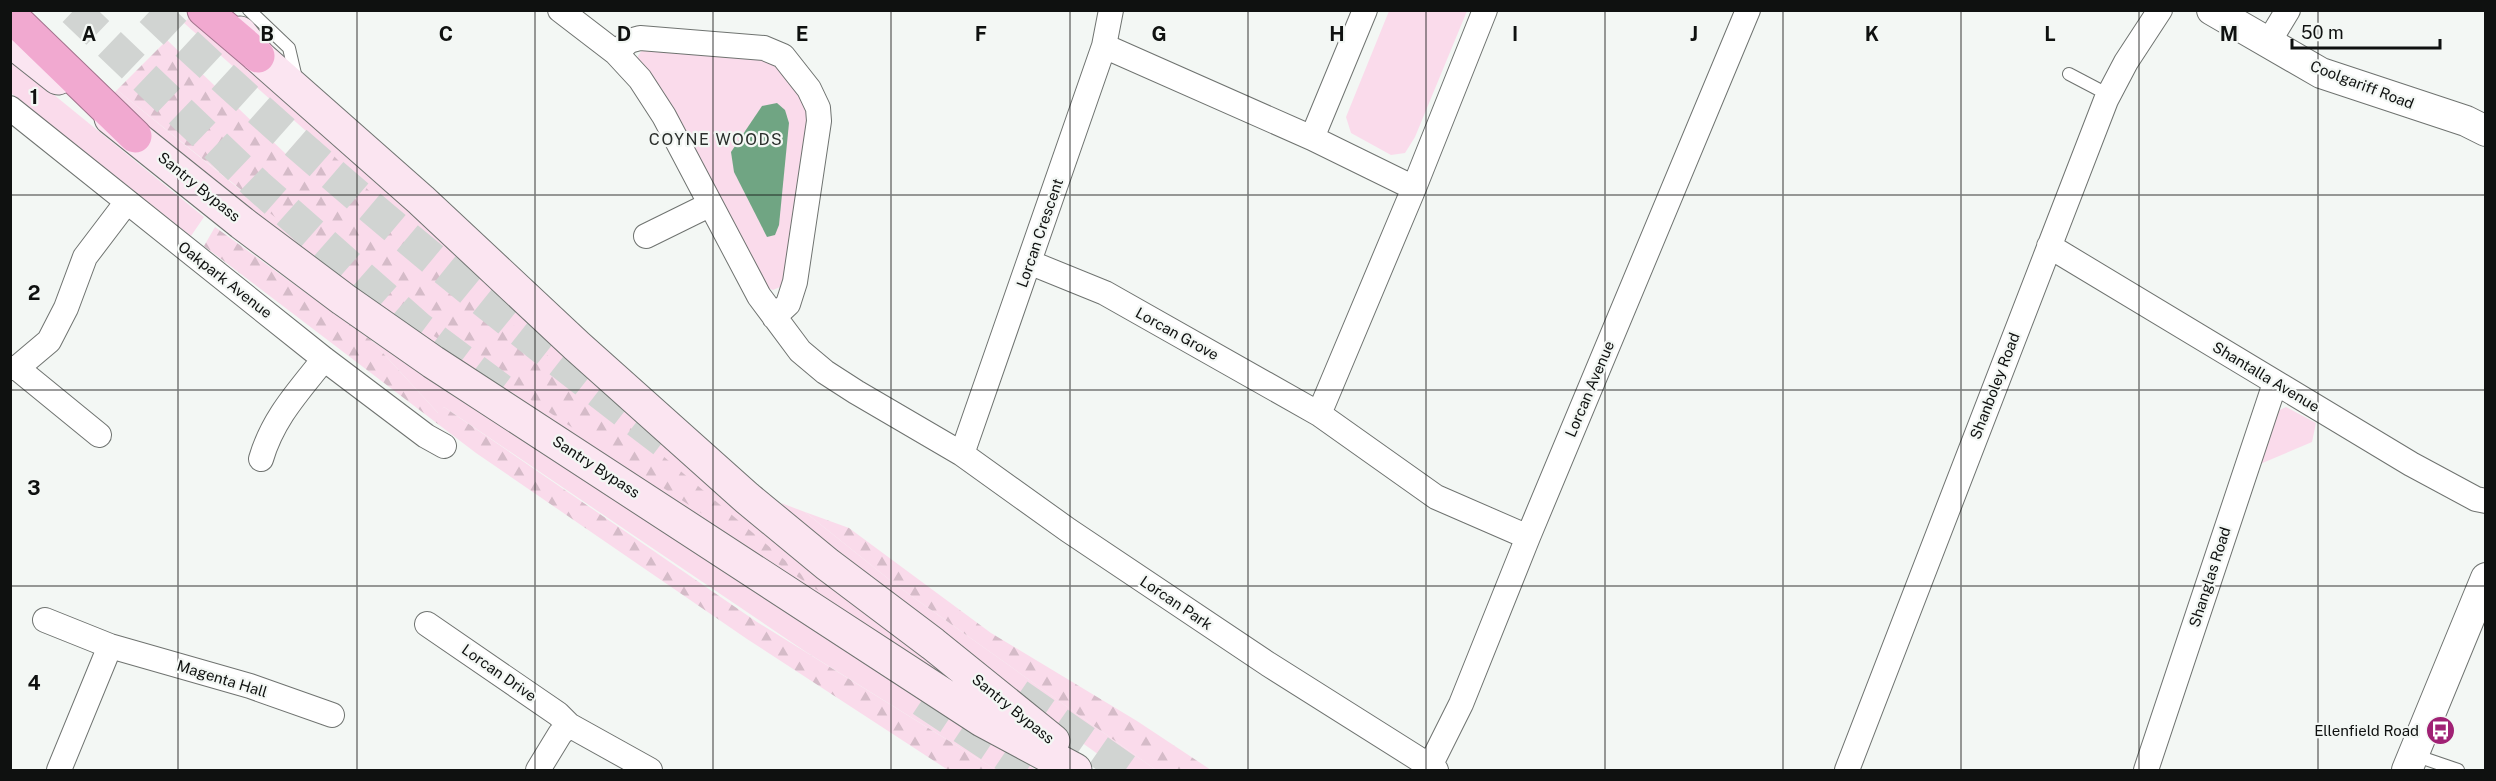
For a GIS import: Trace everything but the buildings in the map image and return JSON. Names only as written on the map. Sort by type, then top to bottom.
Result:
[{"type":"highway","points":[[204,10],[258,56]]},
{"type":"highway","points":[[10,15],[135,136]]},
{"type":"main road","name":"Santry Bypass","points":[[222,10],[258,56],[421,200],[586,354],[747,498],[827,564],[933,644],[1089,771]]},
{"type":"main road","name":"Santry Bypass","points":[[10,39],[242,223],[343,299],[433,362],[982,720],[1076,771]]},
{"type":"street","name":"Lorcan Park","points":[[560,10],[616,53],[640,79],[664,116],[759,296],[800,351],[825,372],[962,454],[1068,530],[1268,664],[1433,769]]},
{"type":"street","name":"Lorcan Crescent","points":[[962,454],[1104,46],[1111,10]]},
{"type":"street","points":[[1312,138],[1365,10]]},
{"type":"street","points":[[1319,414],[1414,188],[1485,10]]},
{"type":"street","name":"Lorcan Avenue","points":[[1433,769],[1748,10]]},
{"type":"street","name":"Shanboley Road","points":[[1847,771],[2109,95],[2126,62],[2160,10]]},
{"type":"street","name":"Coolgariff Road","points":[[2212,10],[2321,73],[2466,121],[2486,131]]},
{"type":"street","points":[[2268,44],[2288,10]]},
{"type":"street","points":[[616,53],[629,41],[640,38],[764,48],[783,56],[815,97],[819,121],[795,282],[789,304],[774,317]]},
{"type":"street","points":[[1104,46],[1312,138],[1414,188]]},
{"type":"street","name":"Oakpark Avenue","points":[[10,108],[57,143],[126,203],[324,359],[426,436],[444,446]]},
{"type":"street","points":[[99,435],[14,368],[49,341],[66,308],[85,257],[126,203]]},
{"type":"street","points":[[646,236],[710,205]]},
{"type":"street","name":"Shantalla Avenue","points":[[2049,246],[2411,464],[2476,499],[2486,501]]},
{"type":"street","name":"Lorcan Grove","points":[[1030,262],[1105,293],[1319,414],[1436,497],[1528,537]]},
{"type":"street","points":[[261,459],[268,435],[288,404],[324,359]]},
{"type":"street","name":"Shanglas Road","points":[[2146,771],[2275,382]]},
{"type":"street","points":[[2410,763],[2486,578]]},
{"type":"street","name":"Magenta Hall","points":[[45,620],[110,646],[250,686],[332,715]]},
{"type":"street","name":"Lorcan Drive","points":[[427,624],[558,714],[569,725],[576,726],[650,771]]},
{"type":"street","points":[[58,771],[110,646]]},
{"type":"street","points":[[538,771],[560,734],[569,725]]},
{"type":"lane","points":[[249,10],[289,48],[298,92]]},
{"type":"lane","points":[[2069,74],[2109,95]]},
{"type":"lane","points":[[2410,763],[2458,771]]},
{"type":"green space","points":[[1389,11],[1467,11],[1415,137],[1405,153],[1391,155],[1351,133],[1346,117]]},
{"type":"green space","points":[[193,13],[996,707],[990,716],[364,305],[110,97],[117,90],[248,196],[306,131],[184,23]]},
{"type":"green space","points":[[167,40],[288,156],[311,133],[499,313],[828,597],[372,295],[117,90]]},
{"type":"green space","points":[[642,50],[771,59],[805,101],[808,108],[786,281],[780,287],[773,290],[766,287],[638,63],[638,56]]},
{"type":"green space","points":[[10,59],[204,217],[191,236],[11,93]]},
{"type":"green space","points":[[215,227],[371,340],[438,413],[444,407],[757,622],[996,770],[948,770],[747,639],[476,453],[204,246]]},
{"type":"green space","points":[[371,340],[1036,770],[996,770],[806,652],[444,407],[439,414]]},
{"type":"green space","points":[[2286,407],[2316,423],[2312,442],[2253,467],[2271,414]]},
{"type":"green space","points":[[781,503],[805,512],[896,585],[1156,770],[1120,770],[1056,724],[805,529]]},
{"type":"green space","points":[[805,512],[849,528],[991,633],[1137,721],[1211,770],[1156,770],[896,585]]},
{"type":"shaded area","points":[[777,103],[785,110],[789,123],[779,225],[775,235],[767,237],[734,172],[731,152],[762,106]]},
{"type":"tunnel","points":[[74,10],[257,185],[420,329],[501,390]]},
{"type":"tunnel","points":[[151,10],[276,125],[405,236],[536,343],[671,447]]},
{"type":"tunnel","points":[[1018,695],[1126,770]]},
{"type":"tunnel","points":[[922,700],[1027,770]]},
{"type":"place","name":"Ellenfield Road","points":[[2440,731]]},
{"type":"district","name":"COYNE WOODS","points":[[716,139]]}]
